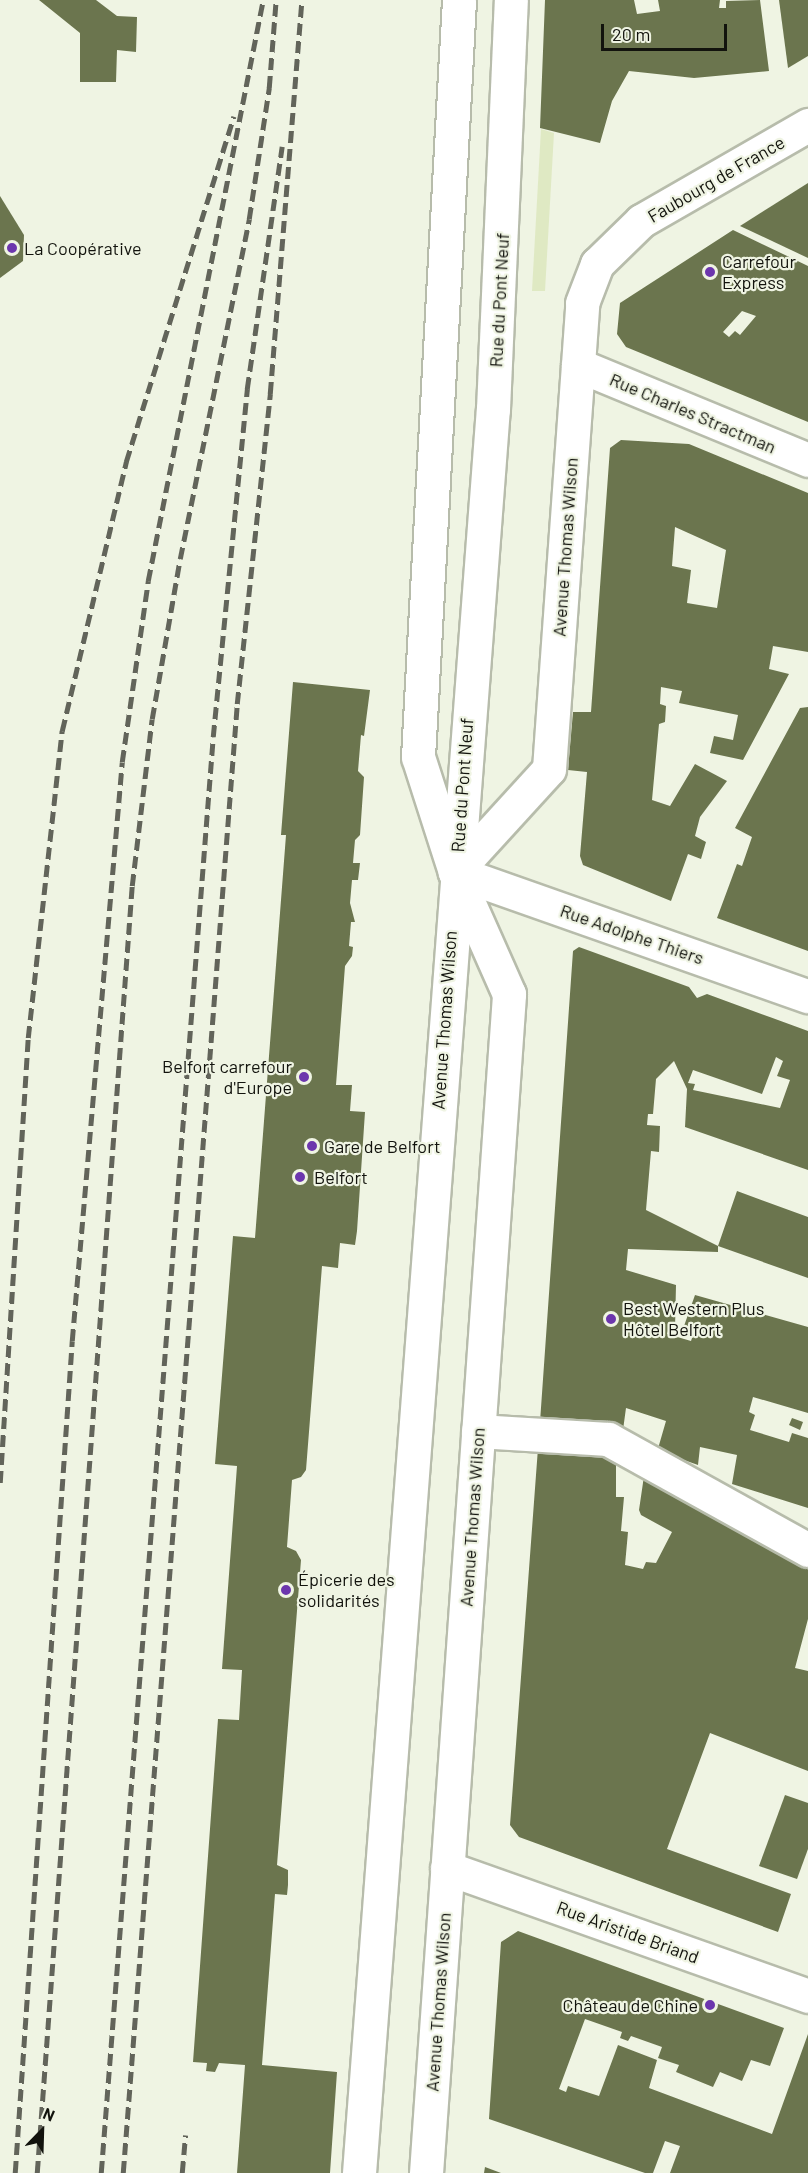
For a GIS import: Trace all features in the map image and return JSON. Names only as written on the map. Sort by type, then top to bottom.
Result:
[{"type":"street","name":"Rue du Pont Neuf","points":[[455,872],[418,757],[459,0]]},
{"type":"street","name":"Rue du Pont Neuf","points":[[455,872],[494,398],[512,0]]},
{"type":"street","name":"Faubourg de France","points":[[578,365],[582,303],[597,264],[641,221],[808,125]]},
{"type":"street","name":"Avenue Thomas Wilson","points":[[359,2173],[455,872],[549,769],[578,365]]},
{"type":"street","name":"Rue Charles Stractman","points":[[578,365],[808,460]]},
{"type":"street","name":"Avenue Thomas Wilson","points":[[426,2173],[509,994],[455,872]]},
{"type":"street","name":"Rue Adolphe Thiers","points":[[455,872],[808,996]]},
{"type":"street","points":[[478,1431],[608,1439],[808,1550]]},
{"type":"street","name":"Rue Aristide Briand","points":[[447,1868],[808,1996]]},
{"type":"green space","points":[[541,129],[554,133],[545,291],[532,291]]},
{"type":"building","points":[[39,0],[96,0],[117,16],[137,17],[136,52],[117,50],[116,82],[80,82],[80,33]]},
{"type":"building","points":[[545,0],[634,0],[637,14],[660,11],[658,0],[720,0],[719,8],[726,8],[726,1],[760,0],[769,71],[694,78],[629,71],[612,101],[600,143],[540,128]]},
{"type":"building","points":[[779,0],[808,0],[808,56],[788,68]]},
{"type":"building","points":[[808,183],[808,258],[740,226],[770,207]]},
{"type":"building","name":"La Coopérative","points":[[0,196],[24,235],[23,261],[0,278]]},
{"type":"building","points":[[733,230],[808,266],[808,422],[626,347],[617,334],[620,303]],"holes":[[[742,311],[756,316],[740,335],[735,331],[729,337],[723,332]]]},
{"type":"building","points":[[621,440],[689,444],[808,493],[808,652],[773,646],[769,669],[789,674],[743,760],[710,753],[714,736],[733,740],[738,715],[679,703],[682,691],[661,687],[660,704],[666,706],[665,722],[659,724],[652,800],[670,806],[695,764],[727,781],[700,817],[695,836],[706,842],[701,859],[688,854],[671,901],[583,865],[580,856],[587,772],[568,770],[573,712],[591,712],[610,448]],"holes":[[[675,527],[726,550],[717,608],[687,603],[691,570],[672,566]]]},
{"type":"building","name":"Gare de Belfort","points":[[293,682],[370,690],[364,736],[361,735],[358,771],[364,777],[360,835],[355,840],[353,863],[360,863],[358,880],[352,880],[350,903],[355,922],[351,922],[349,946],[353,947],[352,956],[345,966],[336,1085],[352,1085],[350,1111],[365,1112],[357,1231],[355,1245],[340,1243],[338,1268],[322,1266],[306,1470],[301,1477],[292,1480],[287,1547],[296,1551],[301,1560],[277,1865],[288,1870],[288,1885],[287,1895],[275,1894],[262,2065],[337,2072],[330,2173],[237,2173],[245,2065],[219,2063],[215,2072],[206,2071],[207,2063],[193,2062],[218,1719],[239,1720],[242,1670],[222,1669],[237,1466],[215,1464],[233,1236],[255,1238],[286,835],[281,835]]},
{"type":"building","points":[[808,707],[808,951],[717,918],[737,864],[742,866],[752,837],[735,828],[800,708]]},
{"type":"building","points":[[579,947],[689,987],[697,998],[707,994],[808,1031],[808,1170],[685,1127],[687,1089],[674,1061],[656,1079],[653,1114],[648,1114],[647,1125],[660,1126],[659,1152],[651,1151],[646,1210],[718,1246],[718,1252],[628,1249],[626,1270],[676,1285],[675,1329],[669,1328],[667,1334],[691,1341],[693,1335],[684,1326],[695,1295],[808,1327],[808,1413],[753,1397],[749,1412],[755,1415],[750,1430],[789,1442],[792,1433],[808,1438],[808,1508],[732,1484],[737,1455],[700,1447],[698,1465],[684,1460],[685,1464],[657,1452],[666,1421],[626,1408],[623,1430],[540,1422],[573,951]],"holes":[[[776,1057],[783,1061],[777,1076],[790,1080],[780,1108],[693,1090],[695,1084],[688,1083],[693,1070],[762,1094]]]},
{"type":"building","points":[[737,1191],[808,1217],[808,1278],[718,1246]]},
{"type":"building","points":[[792,1418],[803,1422],[800,1430],[789,1425]]},
{"type":"building","points":[[538,1448],[602,1453],[616,1460],[616,1497],[624,1497],[621,1531],[628,1532],[625,1565],[643,1569],[646,1562],[656,1563],[672,1532],[641,1515],[639,1510],[644,1476],[808,1569],[808,1619],[795,1668],[808,1671],[808,1771],[710,1733],[667,1849],[791,1894],[778,1932],[519,1837],[510,1825]]},
{"type":"building","points":[[785,1795],[808,1803],[808,1849],[797,1879],[759,1866]]},
{"type":"building","points":[[518,1931],[784,2028],[770,2066],[751,2060],[742,2081],[720,2072],[713,2087],[676,2072],[679,2065],[658,2058],[662,2047],[631,2036],[628,2041],[620,2038],[622,2032],[585,2019],[559,2089],[566,2092],[568,2086],[599,2096],[618,2045],[657,2060],[649,2088],[772,2134],[808,2034],[808,2173],[670,2173],[680,2146],[665,2141],[653,2173],[645,2173],[489,2119],[501,1942]]},
{"type":"building","points":[[485,2167],[501,2173],[484,2173]]},
{"type":"railway","points":[[15,2173],[72,1341],[122,762],[148,581],[263,0]]},
{"type":"railway","points":[[37,2173],[132,886],[152,719],[180,559],[249,219],[269,88],[276,0]]},
{"type":"railway","points":[[123,2173],[237,704],[270,394],[302,0]]},
{"type":"railway","points":[[0,1483],[28,1038],[62,731],[126,462],[234,116]]},
{"type":"railway","points":[[101,2173],[213,737],[247,389],[282,147]]},
{"type":"railway","points":[[182,2173],[185,2135]]},
{"type":"place","name":"La Coopérative","points":[[12,248]]},
{"type":"place","name":"Carrefour Express","points":[[710,272]]},
{"type":"place","name":"Belfort carrefour d'Europe","points":[[304,1077]]},
{"type":"place","name":"Gare de Belfort","points":[[312,1146]]},
{"type":"place","name":"Belfort","points":[[300,1177]]},
{"type":"place","name":"Best Western Plus Hôtel Belfort","points":[[611,1319]]},
{"type":"place","name":"Épicerie des solidarités","points":[[286,1590]]},
{"type":"place","name":"Château de Chine","points":[[710,2005]]}]
